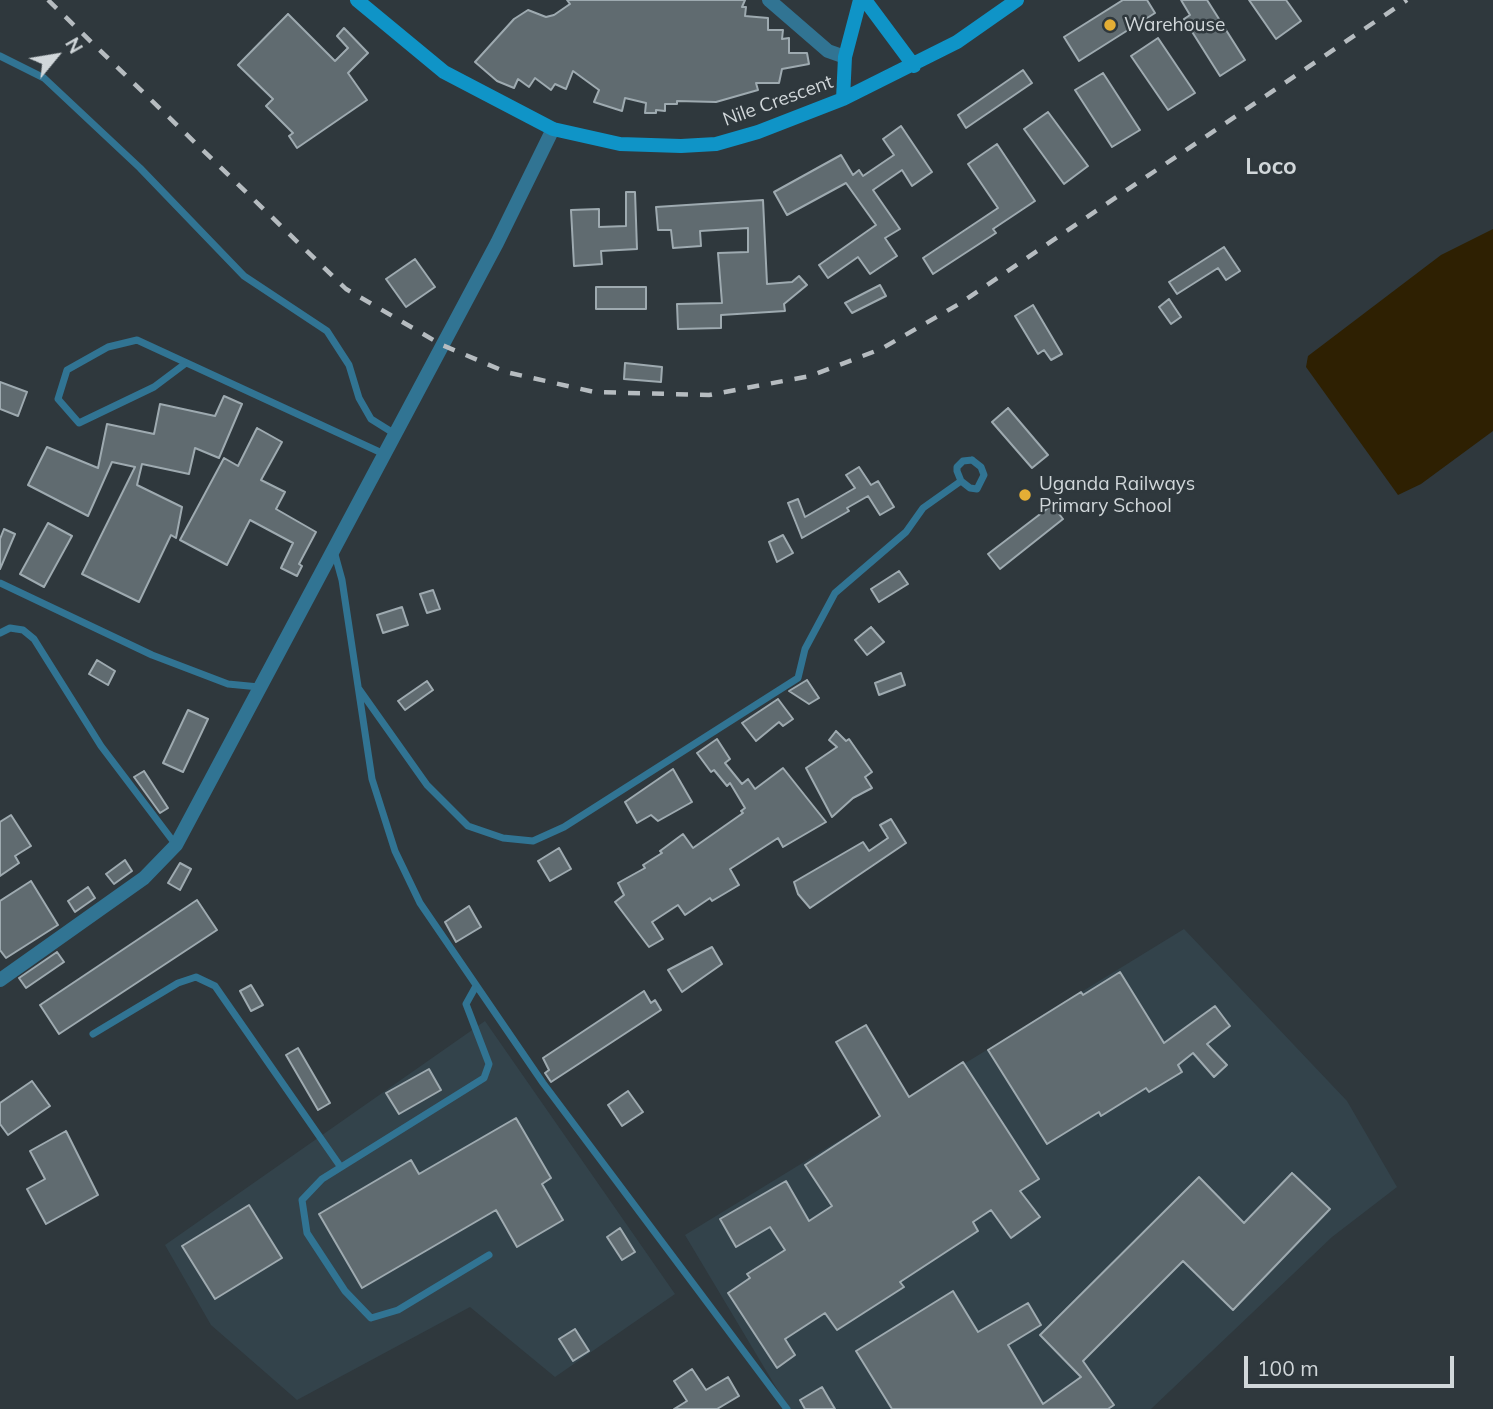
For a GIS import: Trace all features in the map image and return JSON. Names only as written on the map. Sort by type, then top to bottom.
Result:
[{"type":"street","name":"Nile Crescent","points":[[357,0],[444,72],[553,129],[620,144],[681,146],[716,144],[758,132],[844,99],[957,42],[1017,0]]},
{"type":"street","points":[[769,0],[828,51],[845,57]]},
{"type":"street","points":[[844,99],[845,57],[862,0]]},
{"type":"street","points":[[862,0],[914,65]]},
{"type":"street","points":[[0,980],[144,878],[176,845],[497,243],[553,129]]},
{"type":"lane","points":[[0,56],[44,78],[140,168],[244,276],[327,331],[349,365],[359,398],[371,419],[395,434]]},
{"type":"lane","points":[[186,363],[154,387],[79,423],[58,399],[67,370],[108,347],[137,340],[384,454]]},
{"type":"lane","points":[[357,685],[427,785],[468,826],[503,838],[533,841],[564,827],[798,678],[805,649],[835,593],[906,532],[923,508],[961,481]]},
{"type":"lane","points":[[333,549],[342,580],[372,779],[395,851],[420,904],[593,1152],[694,1281],[787,1409]]},
{"type":"lane","points":[[0,583],[152,655],[228,684],[260,687]]},
{"type":"lane","points":[[0,633],[10,628],[23,630],[34,639],[101,746],[176,845]]},
{"type":"lane","points":[[93,1034],[178,983],[196,977],[215,986],[340,1167]]},
{"type":"lane","points":[[476,986],[466,1004],[489,1064],[484,1078],[322,1179],[302,1200],[307,1233],[345,1291],[371,1318],[398,1310],[488,1255]]},
{"type":"shaded area","points":[[1493,229],[1493,431],[1421,484],[1398,495],[1306,367],[1308,356],[1441,255]]},
{"type":"shaded area","points":[[1184,929],[1347,1101],[1397,1187],[1332,1237],[1151,1409],[789,1409],[685,1235]]},
{"type":"shaded area","points":[[485,1021],[675,1294],[555,1377],[470,1307],[297,1400],[211,1325],[165,1245]]},
{"type":"building","points":[[567,0],[745,0],[742,7],[746,7],[745,16],[768,18],[768,30],[783,30],[782,39],[789,38],[789,53],[807,53],[809,64],[782,69],[779,83],[756,83],[758,90],[716,102],[677,101],[677,104],[665,104],[665,111],[645,113],[646,103],[625,98],[622,111],[594,102],[599,90],[573,71],[566,89],[555,84],[551,90],[535,78],[529,87],[518,79],[514,88],[497,81],[475,62],[514,19],[528,10],[546,17],[554,15],[570,4]]},
{"type":"building","name":"Warehouse","points":[[1123,0],[1147,0],[1155,13],[1079,61],[1064,37]]},
{"type":"building","points":[[1181,0],[1207,0],[1245,60],[1220,76],[1184,19],[1190,15]]},
{"type":"building","points":[[1249,0],[1286,0],[1301,21],[1276,39]]},
{"type":"building","points":[[288,14],[335,61],[348,48],[337,36],[344,28],[368,53],[348,73],[367,100],[297,148],[289,136],[293,133],[266,106],[273,99],[238,65]]},
{"type":"building","points":[[1158,38],[1195,93],[1168,110],[1131,56]]},
{"type":"building","points":[[1023,70],[1032,83],[966,128],[958,115]]},
{"type":"building","points":[[1103,73],[1140,130],[1112,147],[1075,90]]},
{"type":"building","points":[[1048,112],[1088,166],[1064,184],[1024,129]]},
{"type":"building","points":[[901,126],[932,172],[912,186],[902,170],[873,190],[900,229],[885,238],[897,256],[870,274],[858,257],[828,278],[819,265],[876,225],[846,183],[787,215],[774,192],[841,155],[853,175],[859,170],[863,176],[894,155],[883,139]]},
{"type":"building","points":[[997,144],[1035,201],[993,229],[996,233],[933,274],[923,258],[998,208],[968,164]]},
{"type":"building","points":[[626,192],[635,192],[637,249],[601,251],[602,264],[574,266],[571,210],[599,209],[599,227],[626,226]]},
{"type":"building","points":[[763,200],[767,284],[792,282],[799,276],[807,285],[784,304],[785,311],[721,315],[721,328],[678,329],[677,304],[722,303],[718,253],[748,252],[748,228],[700,231],[701,246],[673,248],[671,230],[658,230],[656,207]]},
{"type":"building","points":[[1224,247],[1240,271],[1226,280],[1218,268],[1177,294],[1169,282]]},
{"type":"building","points":[[415,259],[435,287],[406,307],[386,279]]},
{"type":"building","points":[[880,285],[886,296],[852,313],[845,303]]},
{"type":"building","points":[[596,287],[646,287],[646,309],[596,309]]},
{"type":"building","points":[[1169,299],[1181,317],[1171,324],[1159,307]]},
{"type":"building","points":[[1033,305],[1062,354],[1051,360],[1044,350],[1038,354],[1015,316]]},
{"type":"building","points":[[625,363],[662,367],[661,382],[624,379]]},
{"type":"building","points":[[0,382],[27,392],[18,416],[0,409]]},
{"type":"building","points":[[224,396],[242,404],[219,458],[195,448],[189,474],[142,464],[137,485],[182,507],[176,538],[171,535],[139,602],[82,574],[135,467],[112,462],[88,516],[28,485],[47,447],[98,468],[107,424],[154,434],[160,404],[215,416]]},
{"type":"building","points":[[1008,408],[1048,455],[1032,468],[992,422]]},
{"type":"building","points":[[257,428],[282,442],[261,480],[285,492],[276,509],[316,532],[299,564],[302,566],[297,576],[281,568],[293,543],[250,520],[227,565],[180,540],[224,458],[238,466]]},
{"type":"building","points":[[859,467],[871,485],[878,481],[894,507],[880,515],[868,496],[847,508],[849,511],[802,538],[788,503],[798,499],[805,517],[855,488],[846,475]]},
{"type":"building","points":[[1052,505],[1063,519],[1000,569],[988,554]]},
{"type":"building","points":[[48,523],[72,536],[44,587],[20,574]]},
{"type":"building","points":[[4,529],[15,534],[0,569],[0,539]]},
{"type":"building","points":[[783,535],[793,553],[777,562],[769,542]]},
{"type":"building","points":[[899,571],[908,584],[879,602],[871,589]]},
{"type":"building","points":[[433,590],[440,609],[427,613],[420,594]]},
{"type":"building","points":[[402,607],[408,625],[383,633],[377,615]]},
{"type":"building","points":[[871,627],[884,642],[867,655],[855,640]]},
{"type":"building","points":[[97,660],[115,671],[108,685],[89,674]]},
{"type":"building","points":[[901,673],[905,685],[879,695],[875,683]]},
{"type":"building","points":[[807,680],[819,698],[809,704],[789,691]]},
{"type":"building","points":[[427,681],[433,690],[405,710],[398,701]]},
{"type":"building","points":[[778,699],[793,719],[783,726],[779,722],[756,741],[742,723]]},
{"type":"building","points":[[188,710],[208,719],[183,772],[163,763]]},
{"type":"building","points":[[836,731],[846,741],[849,739],[872,772],[865,777],[872,788],[853,798],[832,817],[806,768],[837,747],[829,740]]},
{"type":"building","points":[[717,739],[730,759],[725,763],[742,784],[748,779],[755,789],[783,768],[826,822],[783,847],[778,838],[730,869],[739,885],[712,901],[710,898],[685,915],[678,905],[652,922],[663,939],[649,947],[615,902],[624,895],[618,883],[645,868],[643,865],[662,853],[660,851],[683,834],[693,848],[743,813],[741,811],[745,808],[730,783],[727,786],[714,770],[711,772],[697,753]]},
{"type":"building","points":[[673,769],[692,802],[658,821],[651,815],[637,823],[625,802]]},
{"type":"building","points":[[144,771],[168,808],[160,813],[134,777]]},
{"type":"building","points":[[11,815],[31,846],[15,856],[19,863],[0,876],[0,822]]},
{"type":"building","points":[[891,819],[906,843],[810,908],[798,894],[794,882],[863,842],[869,851],[888,838],[880,825]]},
{"type":"building","points":[[559,848],[571,869],[550,881],[538,861]]},
{"type":"building","points":[[125,860],[132,871],[114,884],[106,874]]},
{"type":"building","points":[[180,863],[191,869],[180,890],[168,883]]},
{"type":"building","points":[[31,881],[58,925],[6,958],[0,950],[0,901]]},
{"type":"building","points":[[88,887],[95,898],[75,912],[68,901]]},
{"type":"building","points":[[197,900],[217,930],[59,1034],[40,1005]]},
{"type":"building","points":[[469,906],[481,927],[456,942],[445,922]]},
{"type":"building","points":[[712,947],[722,964],[682,992],[668,970]]},
{"type":"building","points":[[57,952],[64,962],[26,988],[19,978]]},
{"type":"building","points":[[1120,972],[1164,1043],[1215,1006],[1230,1026],[1207,1044],[1227,1065],[1214,1077],[1193,1053],[1178,1065],[1182,1072],[1149,1092],[1146,1088],[1101,1116],[1099,1112],[1047,1144],[988,1050],[1081,992],[1083,995]]},
{"type":"building","points":[[251,985],[263,1005],[251,1011],[240,991]]},
{"type":"building","points":[[644,991],[651,1003],[655,1000],[661,1010],[551,1082],[545,1073],[549,1070],[543,1058]]},
{"type":"building","points":[[866,1025],[909,1097],[963,1062],[1039,1179],[1020,1191],[1040,1217],[1011,1238],[991,1210],[973,1222],[978,1231],[900,1282],[904,1287],[837,1330],[825,1313],[785,1339],[795,1355],[777,1368],[728,1293],[750,1278],[747,1274],[785,1250],[770,1227],[736,1247],[720,1219],[786,1181],[809,1221],[832,1206],[805,1165],[880,1116],[836,1042]]},
{"type":"building","points":[[298,1048],[330,1103],[318,1110],[286,1055]]},
{"type":"building","points":[[429,1069],[441,1090],[399,1114],[386,1093]]},
{"type":"building","points":[[32,1081],[50,1106],[8,1135],[0,1124],[0,1103]]},
{"type":"building","points":[[628,1091],[643,1112],[622,1126],[608,1105]]},
{"type":"building","points":[[516,1118],[551,1178],[542,1184],[563,1220],[517,1247],[496,1210],[362,1288],[319,1214],[411,1160],[419,1174]]},
{"type":"building","points":[[66,1131],[98,1195],[46,1224],[27,1189],[45,1179],[30,1151]]},
{"type":"building","points":[[1292,1173],[1330,1209],[1233,1310],[1183,1261],[1083,1361],[1114,1405],[1108,1409],[892,1409],[856,1351],[953,1291],[978,1332],[1028,1303],[1041,1325],[1008,1345],[1043,1404],[1081,1377],[1040,1335],[1199,1177],[1244,1223]]},
{"type":"building","points":[[249,1205],[282,1258],[215,1299],[182,1246]]},
{"type":"building","points":[[620,1228],[635,1252],[622,1260],[607,1237]]},
{"type":"building","points":[[575,1329],[589,1351],[573,1361],[559,1339]]},
{"type":"building","points":[[692,1369],[706,1390],[728,1377],[739,1396],[717,1409],[674,1409],[687,1401],[674,1381]]},
{"type":"building","points":[[822,1387],[835,1409],[805,1409],[800,1400]]},
{"type":"railway","points":[[48,0],[346,289],[442,345],[506,372],[594,392],[709,395],[810,376],[881,349],[959,304],[1407,0]]},
{"type":"place","name":"Warehouse","points":[[1110,25]]},
{"type":"place","name":"Uganda Railways Primary School","points":[[1025,495]]},
{"type":"district","name":"Loco","points":[[1271,167]]}]
